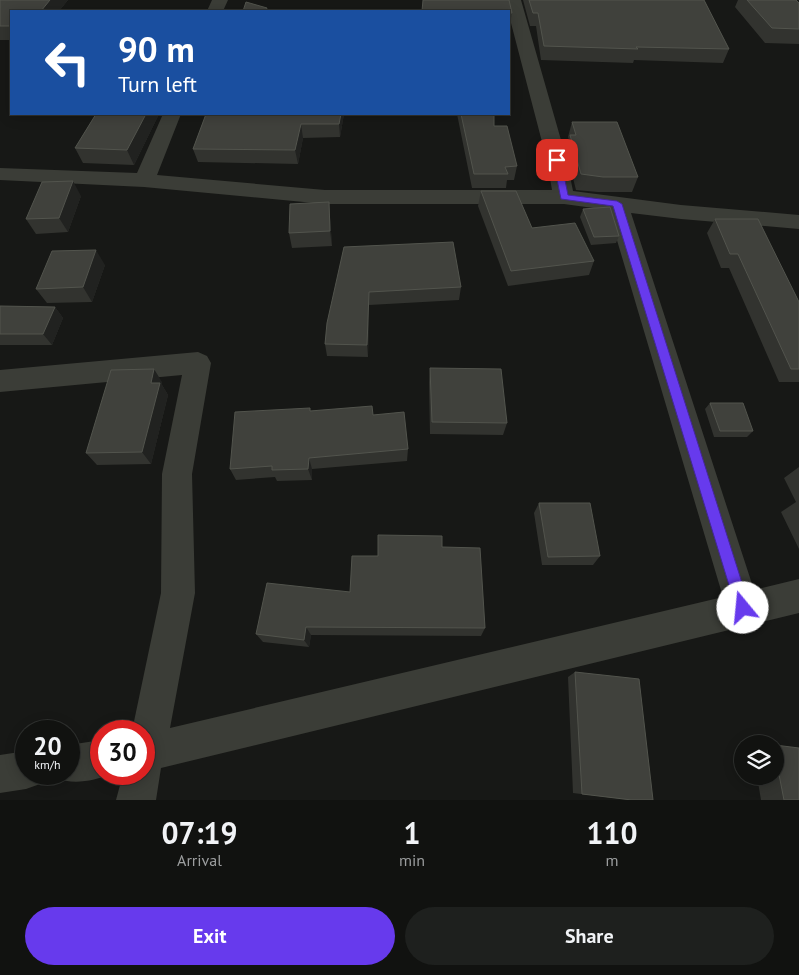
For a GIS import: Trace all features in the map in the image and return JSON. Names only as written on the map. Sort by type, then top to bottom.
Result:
[{"type":"street","points":[[514,0],[557,160],[564,197]]},
{"type":"street","points":[[144,180],[172,115]]},
{"type":"street","points":[[0,174],[144,180],[325,197],[564,197],[681,212],[799,222]]},
{"type":"street","points":[[617,204],[743,608]]},
{"type":"street","points":[[0,381],[198,364],[177,474],[178,593],[152,720]]},
{"type":"street","points":[[155,758],[743,608],[799,596]]},
{"type":"street","points":[[0,774],[15,772]]},
{"type":"street","points":[[136,800],[139,785]]},
{"type":"building","points":[[0,0],[50,0],[42,10],[10,10],[10,26],[0,26]]},
{"type":"building","points":[[423,0],[509,0],[512,13],[510,13],[510,10],[422,10]]},
{"type":"building","points":[[529,0],[704,0],[729,49],[544,46],[538,13],[533,13]]},
{"type":"building","points":[[747,0],[796,0],[799,3],[799,29],[772,28]]},
{"type":"building","points":[[246,2],[267,8],[266,10],[243,10]]},
{"type":"building","points":[[95,115],[145,115],[127,150],[75,148]]},
{"type":"building","points":[[206,115],[341,115],[339,124],[301,124],[295,150],[193,149]]},
{"type":"building","points":[[461,115],[494,115],[494,126],[507,126],[517,166],[505,167],[508,174],[474,174]]},
{"type":"building","points":[[572,122],[617,122],[638,177],[603,177],[581,174],[570,135],[576,135]]},
{"type":"building","points":[[73,181],[59,218],[26,219],[42,182]]},
{"type":"building","points":[[481,191],[516,191],[532,228],[575,223],[594,261],[511,271]]},
{"type":"building","points":[[329,202],[330,231],[289,233],[290,204]]},
{"type":"building","points":[[610,207],[619,236],[594,237],[583,209]]},
{"type":"building","points":[[715,219],[758,219],[799,302],[799,369],[791,369],[738,254],[730,254]]},
{"type":"building","points":[[453,242],[461,287],[369,292],[367,345],[325,344],[327,323],[344,247]]},
{"type":"building","points":[[96,250],[83,287],[36,289],[52,251]]},
{"type":"building","points":[[0,306],[55,307],[43,334],[0,334]]},
{"type":"building","points":[[430,368],[501,369],[507,423],[432,422]]},
{"type":"building","points":[[154,369],[151,383],[160,383],[142,452],[86,453],[111,370]]},
{"type":"building","points":[[710,403],[743,403],[753,431],[720,431]]},
{"type":"building","points":[[372,406],[373,415],[404,412],[408,449],[309,458],[308,469],[272,470],[272,466],[230,469],[235,412],[310,408],[310,411]]},
{"type":"building","points":[[539,503],[590,503],[600,556],[548,557]]},
{"type":"building","points":[[378,535],[442,536],[442,547],[480,548],[485,628],[306,627],[304,640],[256,634],[267,583],[350,592],[352,556],[378,556]]},
{"type":"building","points":[[575,672],[639,679],[653,800],[632,800],[582,794]]},
{"type":"building","points":[[784,746],[799,748],[799,800],[784,800],[781,785],[784,785]]},
{"type":"route","points":[[557,160],[564,197],[617,204],[743,608]]}]
